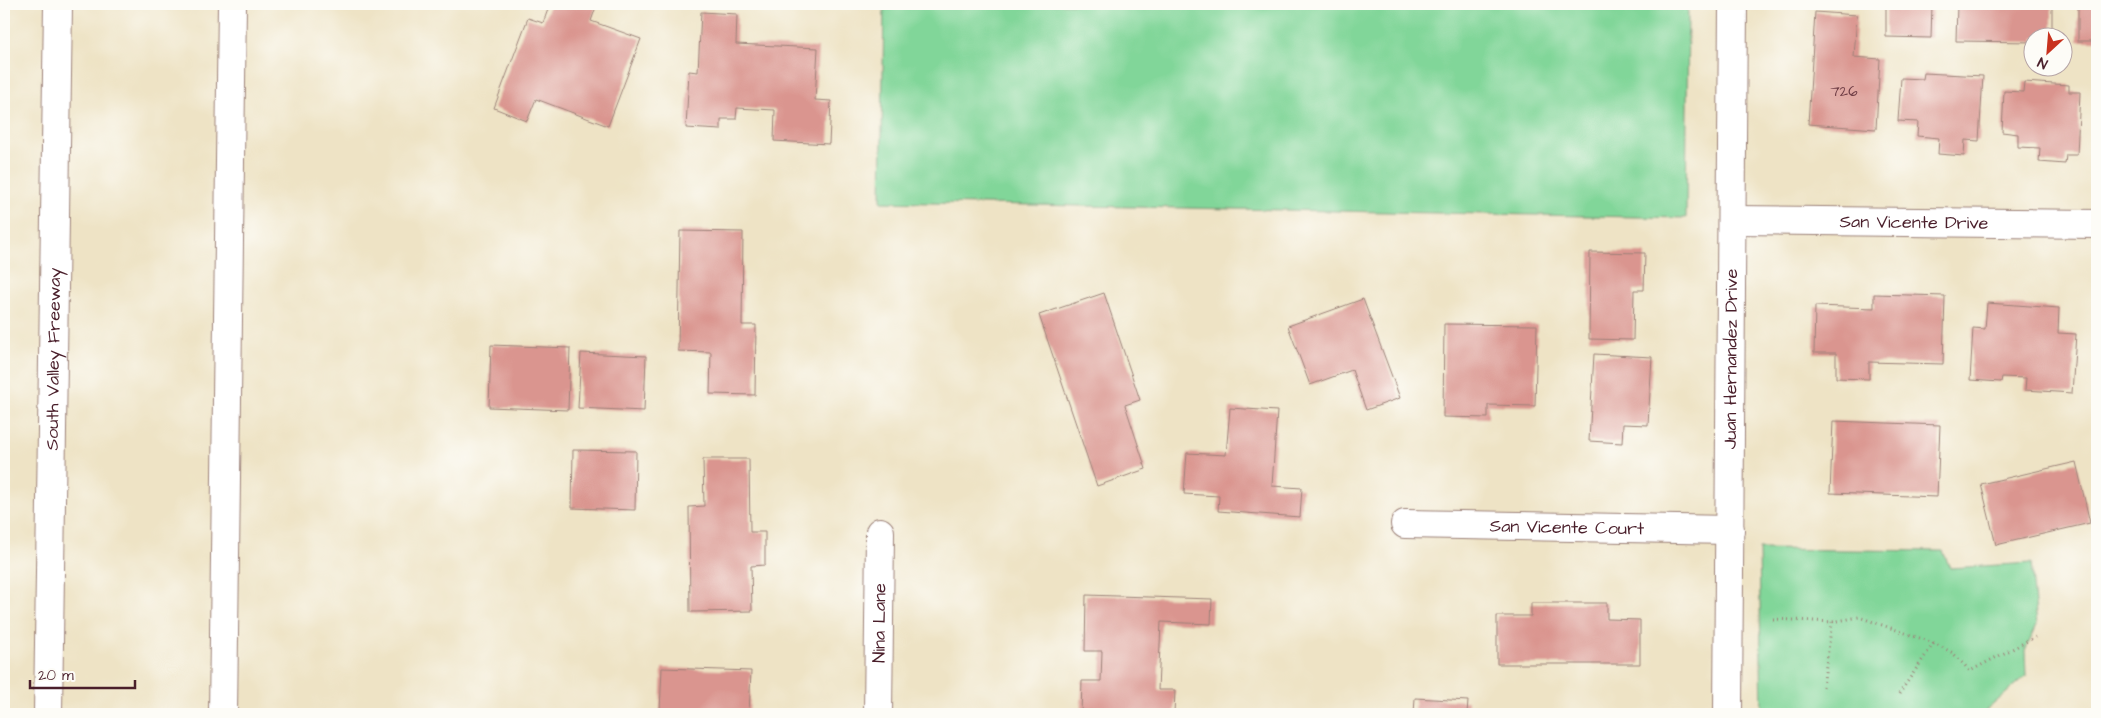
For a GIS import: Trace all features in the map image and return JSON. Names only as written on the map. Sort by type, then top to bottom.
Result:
[{"type":"main road","name":"South Valley Freeway","points":[[48,714],[58,4]]},
{"type":"main road","points":[[223,714],[232,4]]},
{"type":"main road","name":"Juan Hernandez Drive","points":[[1728,714],[1733,4]]},
{"type":"main road","name":"San Vicente Drive","points":[[1732,220],[2097,224]]},
{"type":"main road","name":"San Vicente Court","points":[[1405,524],[1730,530]]},
{"type":"main road","name":"Nina Lane","points":[[878,714],[880,532]]},
{"type":"path","points":[[1773,619],[1832,622],[1859,617],[1934,643],[1953,653],[1970,671],[2035,637]]},
{"type":"path","points":[[1823,686],[1832,622]]},
{"type":"path","points":[[1899,694],[1934,643]]},
{"type":"green space","points":[[884,4],[1688,4],[1686,218],[881,202]]},
{"type":"green space","points":[[1759,549],[1943,551],[1950,568],[2031,563],[2037,625],[2025,651],[2026,676],[1982,714],[1762,714]]},
{"type":"building","points":[[550,4],[597,4],[591,21],[641,39],[608,126],[536,99],[527,121],[494,108],[528,18],[543,23]]},
{"type":"building","points":[[1886,4],[1932,4],[1931,38],[1886,37]]},
{"type":"building","points":[[1957,4],[2052,4],[2052,28],[2024,28],[2024,42],[1956,41]]},
{"type":"building","points":[[2078,4],[2097,4],[2097,41],[2078,41]]},
{"type":"building","points":[[701,12],[737,14],[736,44],[818,48],[815,100],[831,101],[829,144],[774,141],[775,110],[737,108],[736,119],[721,119],[721,130],[686,128],[689,71],[698,72]]},
{"type":"building","points":[[1815,12],[1857,15],[1854,57],[1880,59],[1876,129],[1808,124]]},
{"type":"building","points":[[1924,73],[1983,76],[1979,141],[1965,140],[1964,156],[1938,154],[1939,138],[1917,136],[1918,122],[1898,121],[1901,78],[1923,79]]},
{"type":"building","points":[[2024,82],[2069,85],[2069,92],[2080,92],[2077,155],[2066,155],[2065,164],[2039,162],[2040,148],[2018,147],[2018,134],[2002,132],[2004,91],[2023,92]]},
{"type":"building","points":[[680,231],[743,232],[742,325],[756,325],[755,395],[710,394],[711,352],[678,351]]},
{"type":"building","points":[[1590,252],[1645,253],[1644,290],[1634,290],[1633,340],[1589,339]]},
{"type":"building","points":[[1104,293],[1140,400],[1125,405],[1146,469],[1097,486],[1039,315]]},
{"type":"building","points":[[1874,294],[1945,296],[1943,364],[1869,362],[1869,379],[1836,378],[1836,353],[1814,353],[1815,306],[1874,308]]},
{"type":"building","points":[[1363,299],[1400,398],[1366,410],[1352,370],[1310,385],[1288,326]]},
{"type":"building","points":[[1987,303],[2059,308],[2058,333],[2076,334],[2072,393],[2025,390],[2026,378],[2002,377],[2001,382],[1970,380],[1973,328],[1985,329]]},
{"type":"building","points":[[1444,324],[1537,325],[1535,406],[1488,405],[1488,418],[1443,417]]},
{"type":"building","points":[[491,345],[570,348],[568,410],[489,407]]},
{"type":"building","points":[[581,353],[646,356],[644,411],[578,408]]},
{"type":"building","points":[[1594,354],[1652,357],[1648,425],[1623,424],[1622,443],[1589,441]]},
{"type":"building","points":[[1230,408],[1277,411],[1272,486],[1302,488],[1300,517],[1218,511],[1219,496],[1184,494],[1187,453],[1226,455]]},
{"type":"building","points":[[1833,421],[1940,425],[1937,497],[1830,493]]},
{"type":"building","points":[[573,450],[636,451],[635,510],[572,508]]},
{"type":"building","points":[[703,459],[749,459],[750,532],[765,532],[765,565],[751,566],[752,611],[690,612],[689,507],[704,506]]},
{"type":"building","points":[[2076,462],[2090,523],[1996,545],[1981,484]]},
{"type":"building","points":[[1086,595],[1212,599],[1211,624],[1161,622],[1158,690],[1175,690],[1174,714],[1081,714],[1082,681],[1101,681],[1102,651],[1085,651]]},
{"type":"building","points":[[1531,603],[1607,603],[1607,619],[1640,620],[1640,664],[1497,664],[1497,616],[1531,616]]},
{"type":"building","points":[[662,668],[751,671],[749,714],[682,714],[682,712],[660,711]]},
{"type":"building","points":[[1415,698],[1468,701],[1467,714],[1414,714]]}]
